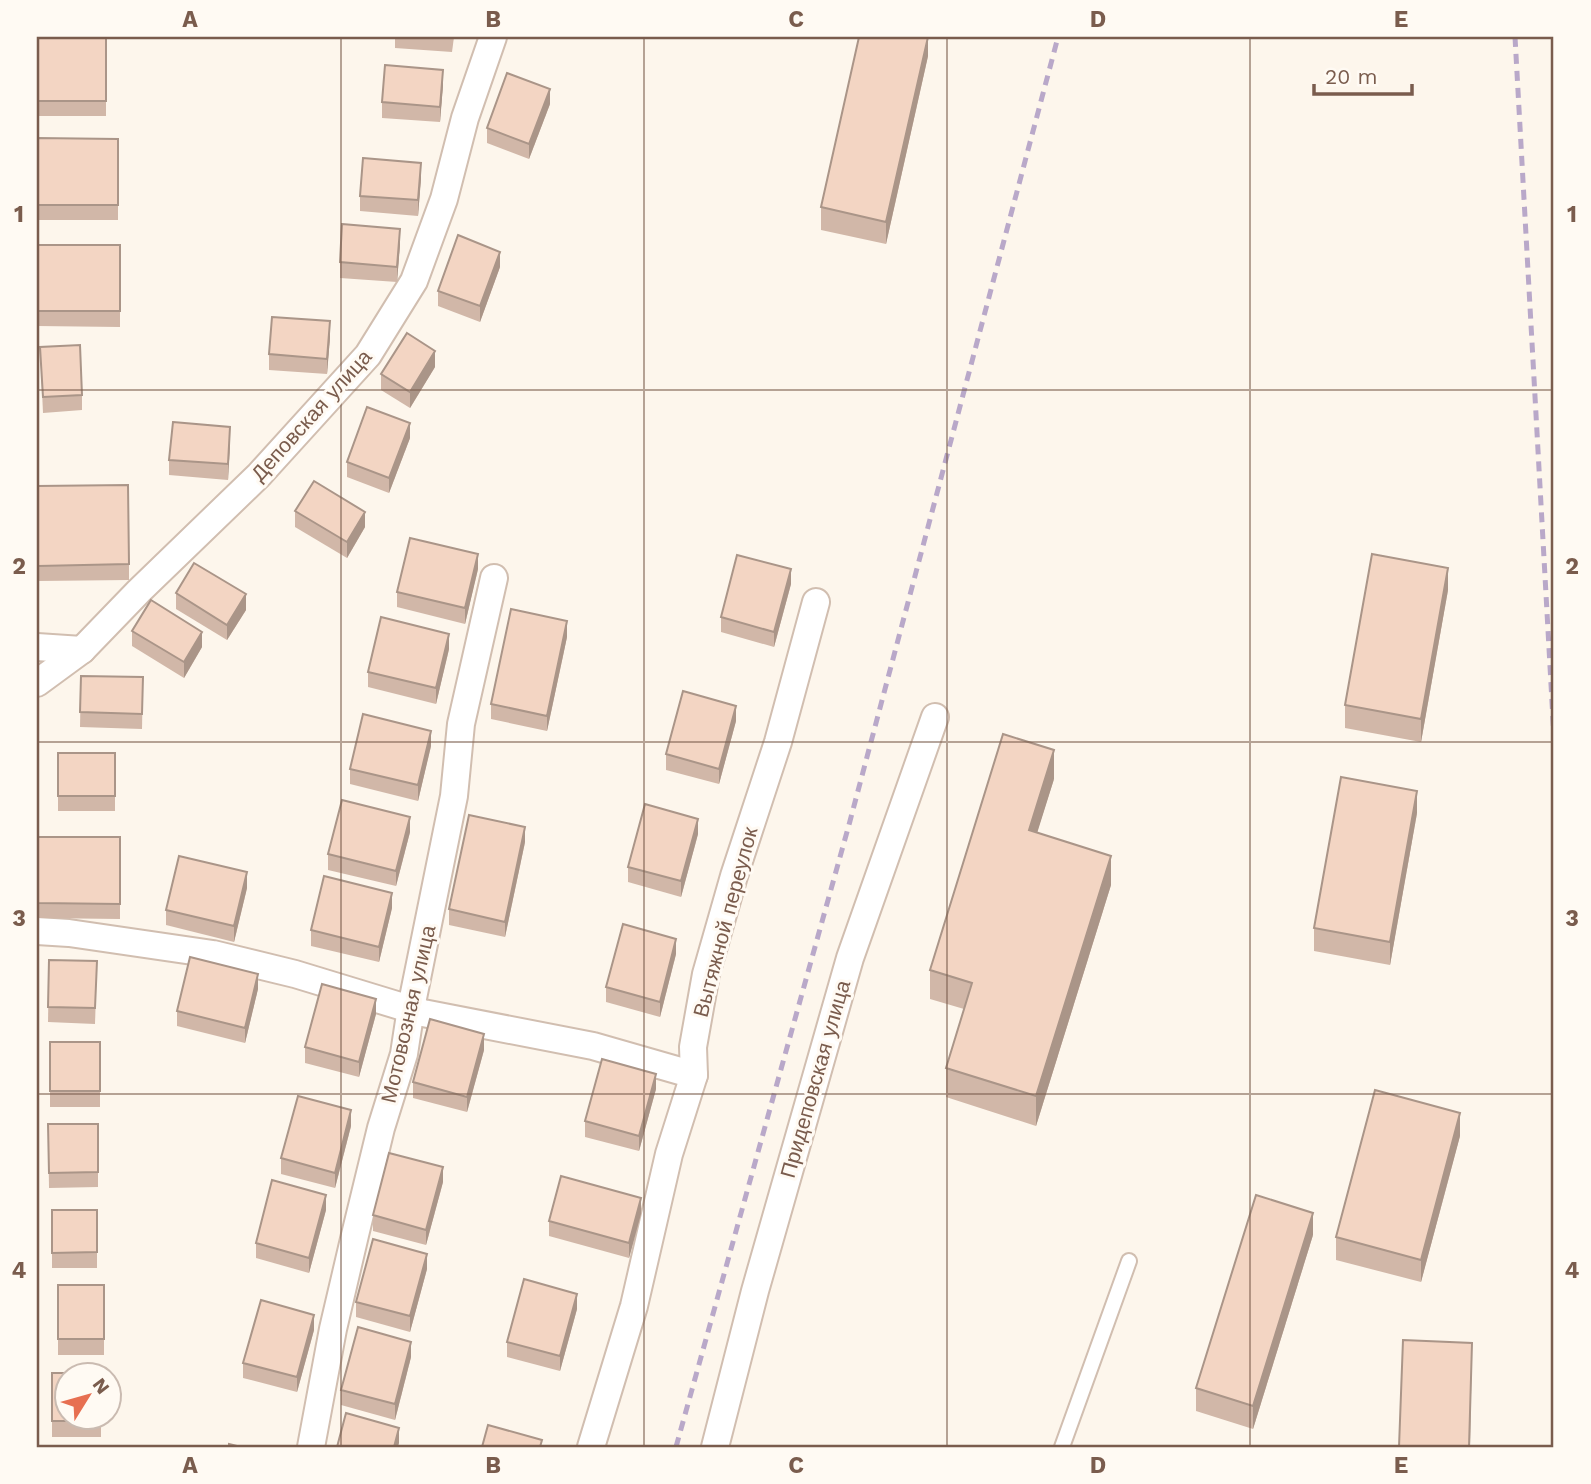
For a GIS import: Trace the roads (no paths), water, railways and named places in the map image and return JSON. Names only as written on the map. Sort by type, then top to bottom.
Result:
[{"type":"street","name":"Деповская улица","points":[[37,683],[82,650],[259,475],[368,355],[414,281],[444,199],[465,118],[493,37]]},
{"type":"street","name":"Мотовозная улица","points":[[311,1447],[333,1329],[380,1128],[404,1054],[454,796],[461,724],[494,579]]},
{"type":"street","name":"Вытяжной переулок","points":[[591,1447],[634,1306],[669,1154],[694,1075],[693,1047],[706,974],[734,876],[778,742],[816,602]]},
{"type":"street","points":[[37,647],[82,650]]},
{"type":"street","name":"Придеповская улица","points":[[715,1447],[755,1291],[850,958],[935,718]]},
{"type":"street","points":[[37,931],[81,934],[213,954],[295,974],[423,1013],[593,1046],[694,1075]]},
{"type":"lane","points":[[1062,1447],[1129,1261]]},
{"type":"railway","points":[[676,1447],[850,821],[1058,37]]},
{"type":"railway","points":[[1515,37],[1554,738]]}]
